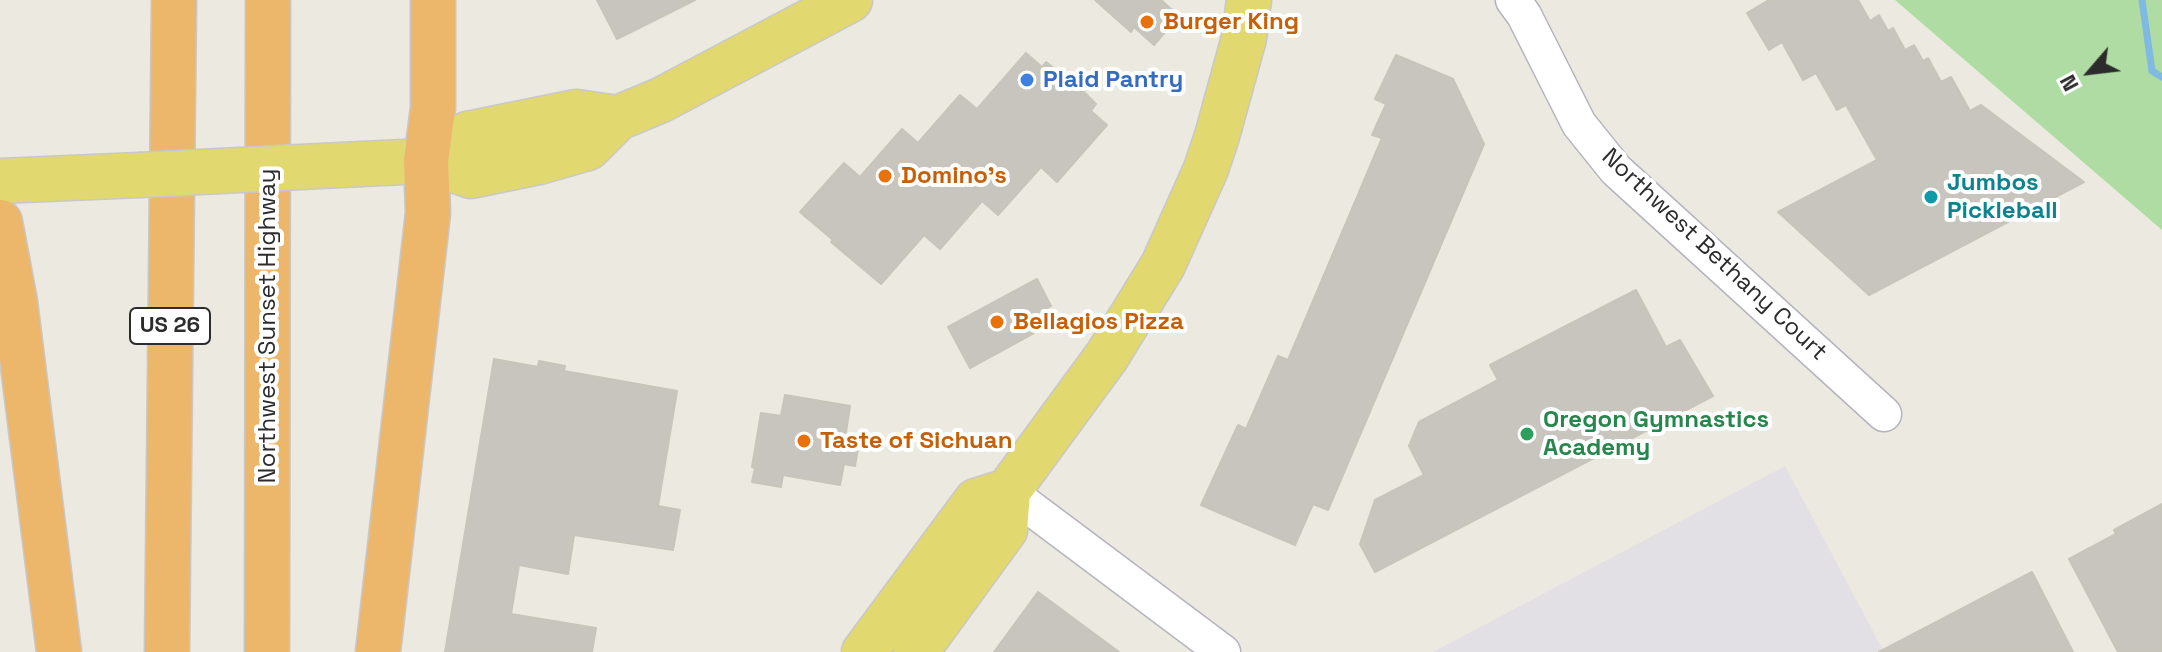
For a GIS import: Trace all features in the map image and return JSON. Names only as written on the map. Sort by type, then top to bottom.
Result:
[{"type":"highway","name":"US 26","points":[[167,652],[174,0]]},
{"type":"highway","name":"Northwest Sunset Highway","points":[[267,652],[268,0]]},
{"type":"highway","points":[[378,652],[428,213],[426,161],[433,108],[433,0]]},
{"type":"highway","points":[[0,222],[15,302],[59,652]]},
{"type":"main road","points":[[0,181],[426,161],[467,134],[576,112],[618,118],[661,100],[850,0]]},
{"type":"main road","points":[[916,652],[1005,530],[1008,491],[1107,356],[1163,265],[1206,169],[1217,136],[1244,38],[1249,0]]},
{"type":"main road","points":[[864,652],[976,501],[1008,491]]},
{"type":"street","name":"Northwest Bethany Court","points":[[1513,0],[1524,15],[1579,124],[1616,170],[1884,414]]},
{"type":"street","points":[[1008,491],[1223,652]]},
{"type":"shaded area","points":[[1785,466],[1884,652],[1433,652]]},
{"type":"green space","points":[[1895,0],[2162,0],[2162,230]]},
{"type":"building","points":[[597,0],[695,0],[617,39]]},
{"type":"building","name":"Burger King","points":[[1095,0],[1161,0],[1179,16],[1154,45],[1134,27],[1131,32]]},
{"type":"building","name":"Jumbos Pickleball","points":[[1769,0],[1858,0],[1870,21],[1879,15],[1888,31],[1893,28],[1905,50],[1914,45],[1923,61],[1928,58],[1941,82],[1951,77],[1970,111],[1981,105],[2084,182],[1869,295],[1778,212],[1877,160],[1846,105],[1837,110],[1816,73],[1803,80],[1782,42],[1769,50],[1747,13]]},
{"type":"building","points":[[1026,53],[1042,67],[1046,62],[1080,88],[1096,104],[1091,111],[1107,125],[1057,182],[1041,167],[998,215],[982,201],[940,249],[924,235],[881,284],[800,212],[844,163],[860,177],[902,129],[918,143],[960,95],[977,109]]},
{"type":"building","points":[[1396,55],[1453,79],[1484,144],[1328,510],[1313,504],[1295,545],[1201,505],[1238,425],[1246,429],[1278,356],[1288,360],[1382,138],[1372,135],[1386,104],[1375,99]]},
{"type":"building","name":"Bellagios Pizza","points":[[1037,279],[1051,306],[1041,311],[1044,318],[1031,326],[1034,333],[970,368],[948,327]]},
{"type":"building","name":"Oregon Gymnastics Academy","points":[[1636,290],[1666,347],[1680,340],[1713,396],[1375,572],[1360,544],[1375,500],[1424,475],[1409,446],[1419,422],[1498,380],[1490,365]]},
{"type":"building","points":[[494,359],[538,367],[539,361],[565,366],[564,371],[677,391],[658,506],[680,510],[673,550],[574,535],[568,574],[519,565],[511,614],[596,628],[592,652],[445,652]]},
{"type":"building","name":"Taste of Sichuan","points":[[785,395],[850,406],[845,439],[859,442],[855,466],[844,464],[840,485],[783,475],[781,487],[752,482],[761,413],[781,416]]},
{"type":"building","points":[[2162,504],[2162,652],[2118,652],[2069,559],[2116,534],[2114,530]]},
{"type":"building","points":[[2032,572],[2073,652],[1879,652]]},
{"type":"building","points":[[1038,592],[1119,652],[994,652]]},
{"type":"waterway","points":[[2142,0],[2152,71],[2162,77]]},
{"type":"place","name":"Burger King","points":[[1147,22]]},
{"type":"place","name":"Plaid Pantry","points":[[1027,80]]},
{"type":"place","name":"Domino's","points":[[885,176]]},
{"type":"place","name":"Jumbos Pickleball","points":[[1931,197]]},
{"type":"place","name":"Bellagios Pizza","points":[[997,322]]},
{"type":"place","name":"Oregon Gymnastics Academy","points":[[1527,434]]},
{"type":"place","name":"Taste of Sichuan","points":[[804,441]]}]
